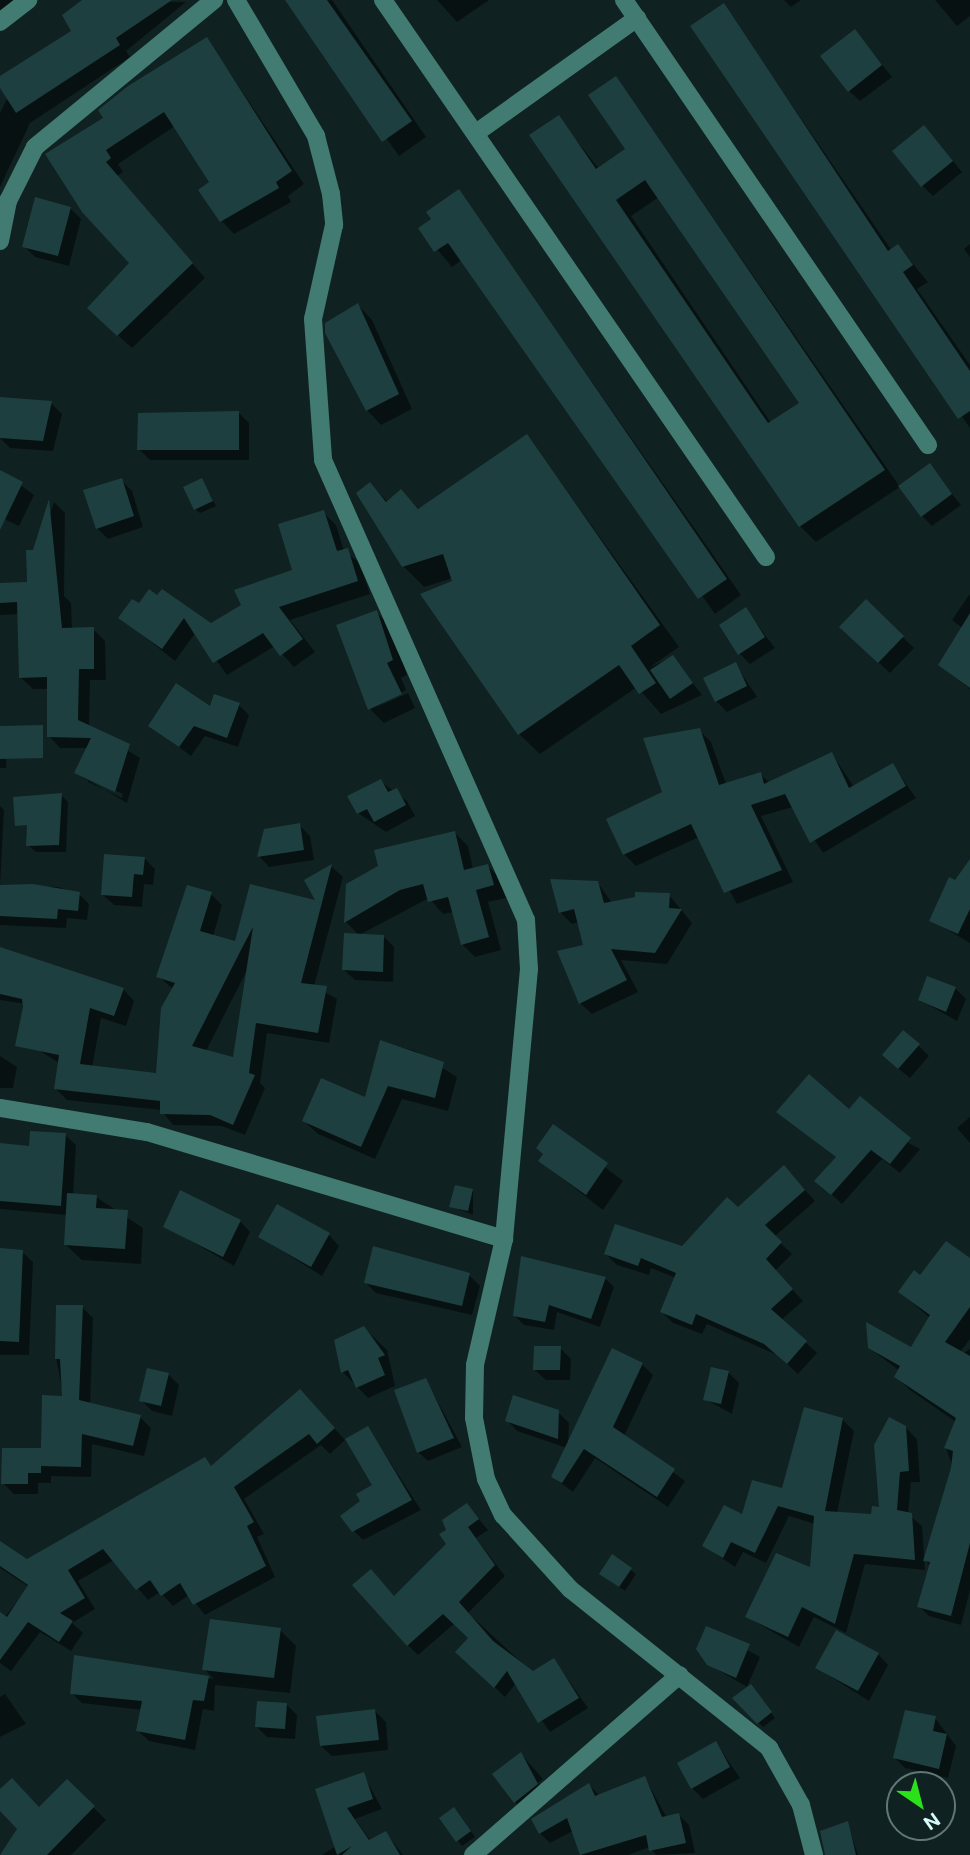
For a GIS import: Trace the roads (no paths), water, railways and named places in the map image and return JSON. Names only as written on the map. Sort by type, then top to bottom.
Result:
[{"type":"street","points":[[0,22],[28,0]]},
{"type":"street","points":[[0,241],[8,201],[34,147],[214,0]]},
{"type":"street","points":[[236,0],[316,135],[331,194],[334,225],[313,319],[323,460],[526,919],[529,969],[504,1239],[475,1365],[474,1418],[486,1479],[503,1515],[570,1589],[769,1748],[801,1805],[814,1855]]},
{"type":"street","points":[[383,0],[766,557]]},
{"type":"street","points":[[624,0],[928,445]]},
{"type":"street","points":[[476,132],[637,18]]},
{"type":"street","points":[[0,1108],[147,1132],[504,1239]]},
{"type":"street","points":[[473,1855],[679,1675]]}]
